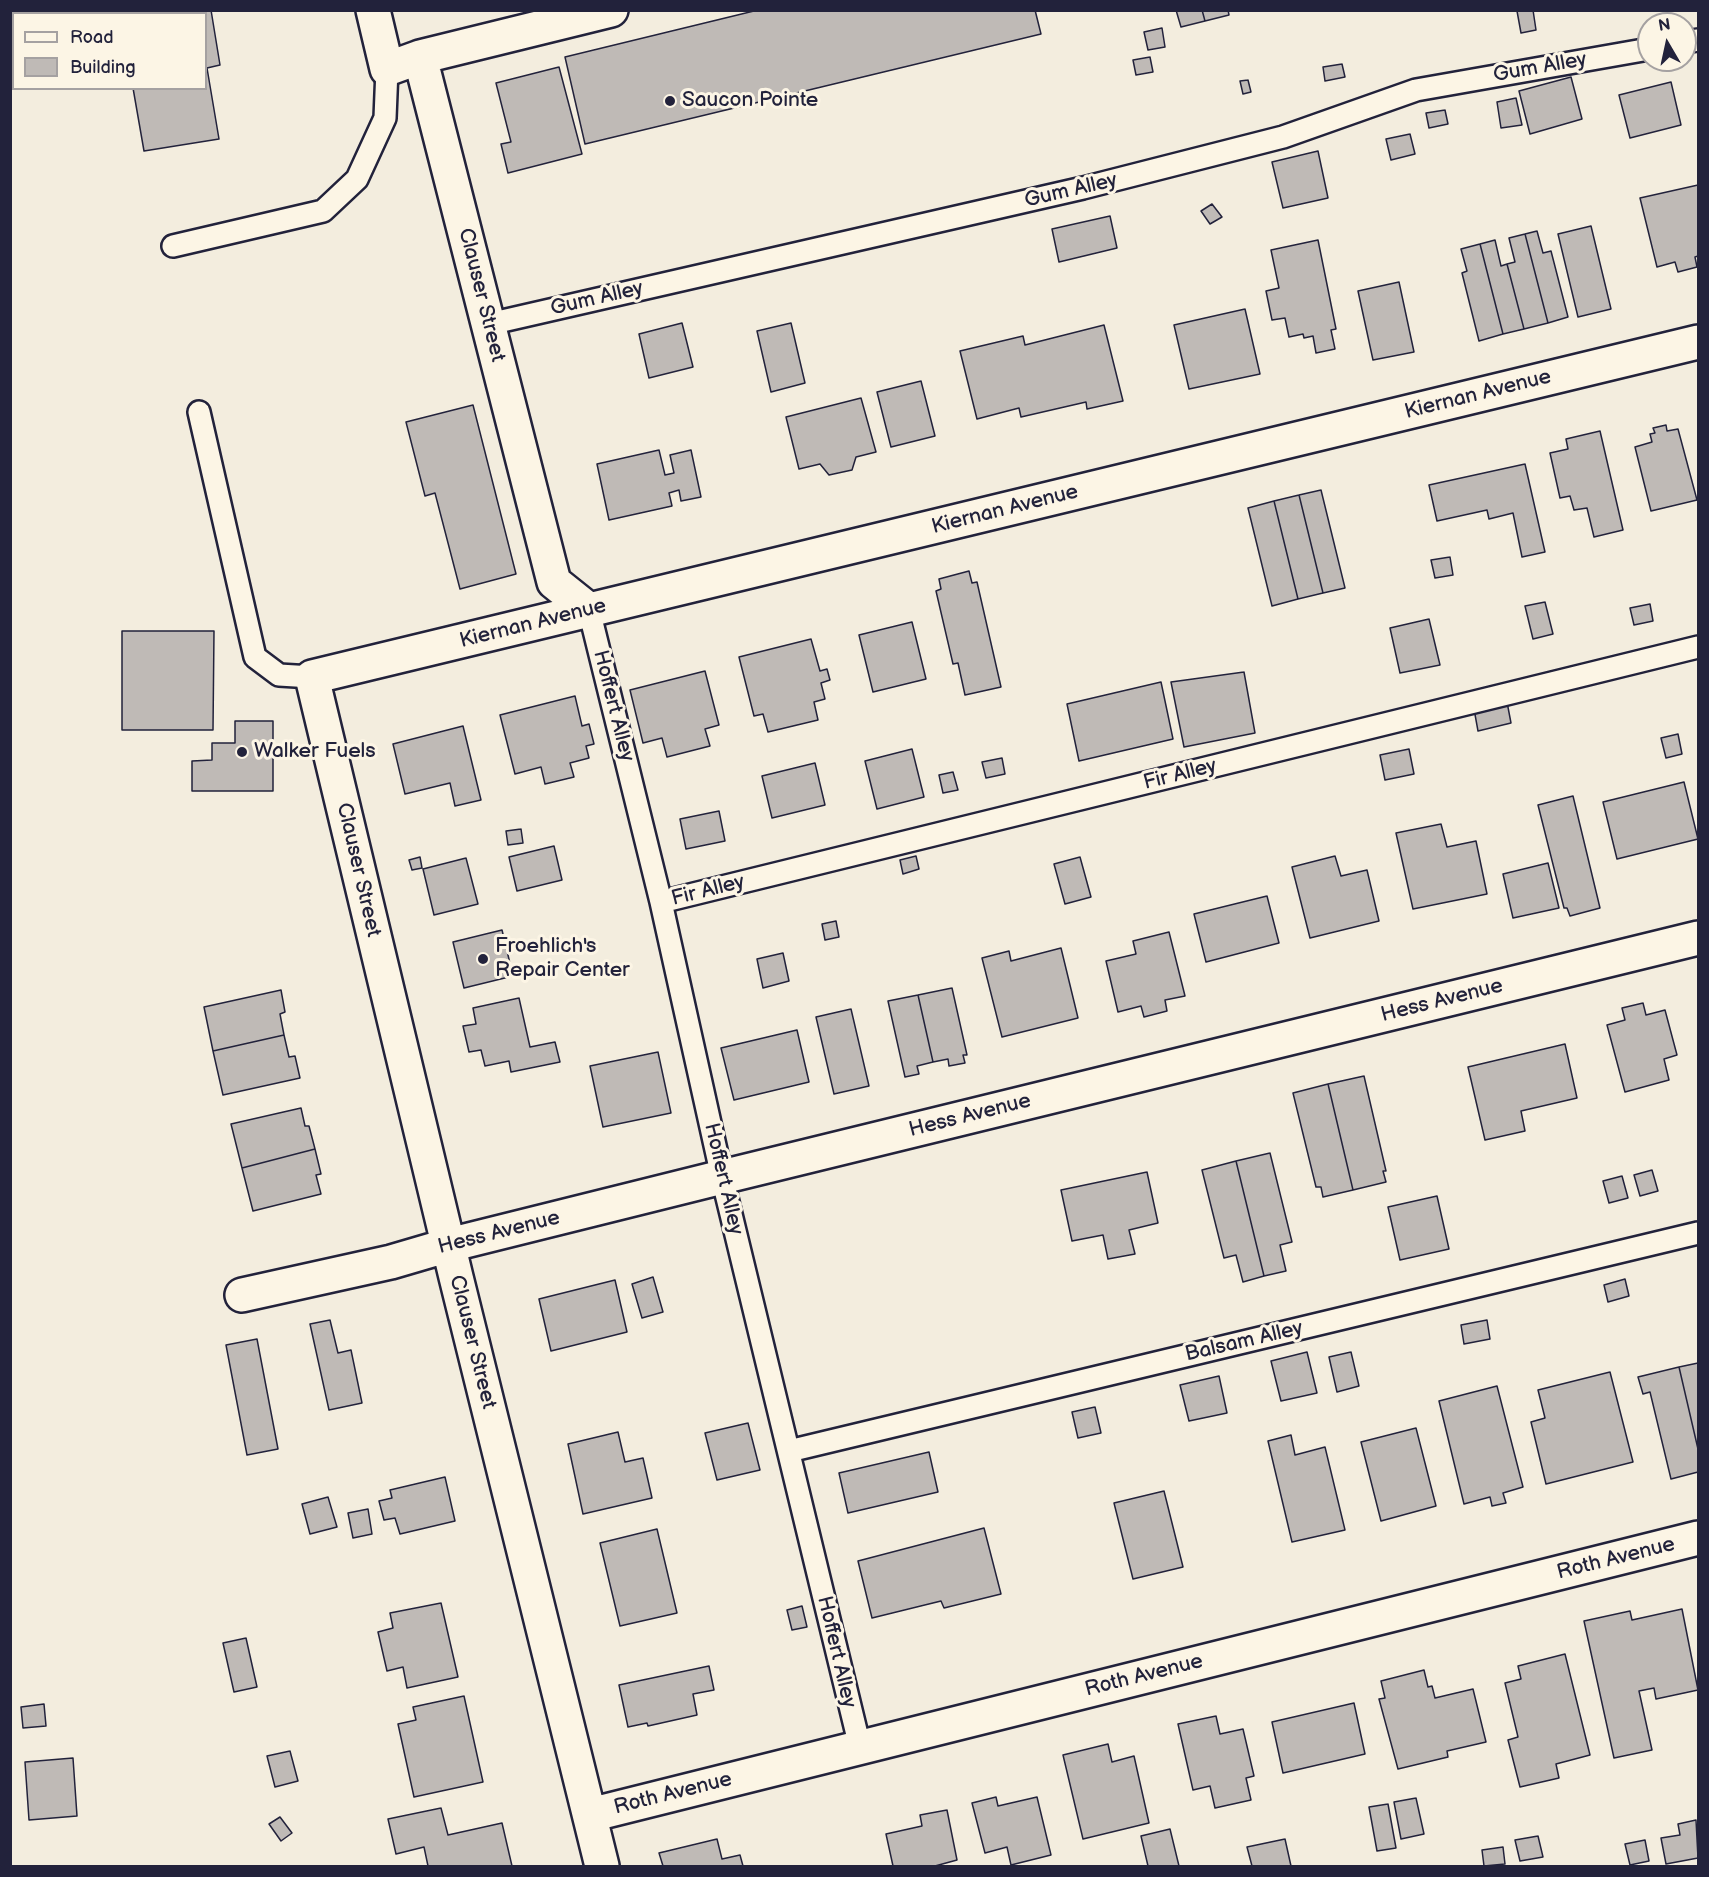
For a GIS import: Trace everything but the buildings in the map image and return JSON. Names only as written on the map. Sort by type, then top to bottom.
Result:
[{"type":"street","points":[[373,10],[387,69],[420,57],[611,10]]},
{"type":"street","name":"Clauser Street","points":[[420,57],[554,582],[589,610]]},
{"type":"street","name":"Kiernan Avenue","points":[[312,677],[1698,342]]},
{"type":"street","name":"Clauser Street","points":[[312,677],[448,1245],[602,1866]]},
{"type":"street","name":"Hess Avenue","points":[[242,1294],[391,1262],[448,1245],[722,1177],[1698,938]]},
{"type":"street","name":"Roth Avenue","points":[[590,1815],[1698,1538]]},
{"type":"lane","name":"Gum Alley","points":[[489,324],[1083,188],[1283,137],[1416,90],[1637,50]]},
{"type":"lane","points":[[173,246],[323,211],[357,178],[385,118],[387,69]]},
{"type":"lane","points":[[199,412],[255,657],[279,675],[312,677]]},
{"type":"lane","name":"Hoffert Alley","points":[[589,610],[661,902],[722,1177],[860,1747]]},
{"type":"lane","name":"Fir Alley","points":[[661,902],[1698,647]]},
{"type":"lane","name":"Balsam Alley","points":[[789,1451],[1698,1233]]},
{"type":"place","name":"Saucon Pointe","points":[[670,101]]},
{"type":"place","name":"Walker Fuels","points":[[242,752]]},
{"type":"place","name":"Froehlich's Repair Center","points":[[483,959]]}]
